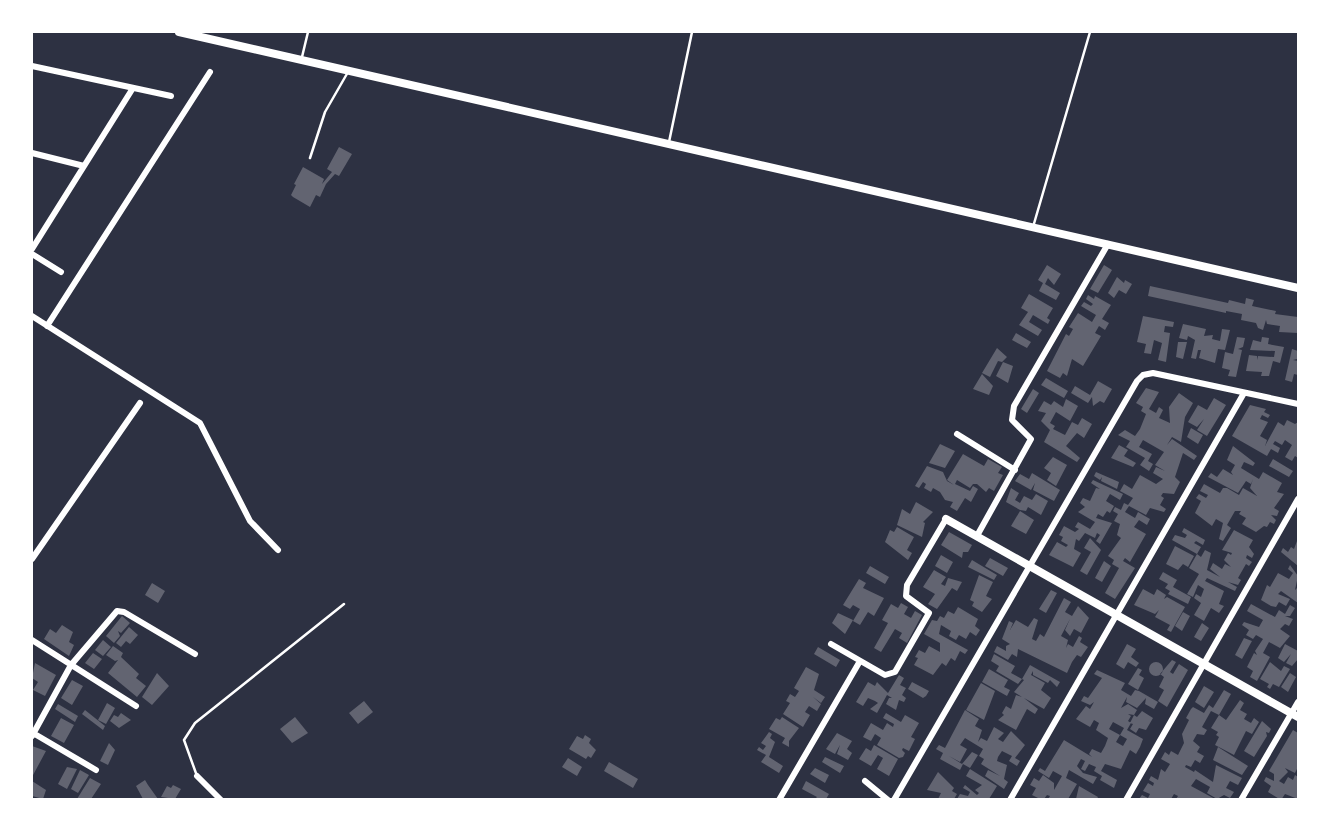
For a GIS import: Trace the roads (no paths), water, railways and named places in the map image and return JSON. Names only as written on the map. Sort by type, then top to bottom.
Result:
[{"type":"street","points":[[180,32],[1298,288]]},
{"type":"street","points":[[32,66],[172,96]]},
{"type":"street","points":[[47,326],[209,72]]},
{"type":"street","points":[[61,272],[32,252],[35,238],[133,88]]},
{"type":"street","points":[[32,153],[84,166]]},
{"type":"street","points":[[978,534],[1031,439],[1028,433],[1012,420],[1014,406],[1108,244]]},
{"type":"street","points":[[32,316],[200,423],[250,521],[278,550]]},
{"type":"street","points":[[894,800],[1143,375],[1153,373],[1298,404]]},
{"type":"street","points":[[1010,800],[1244,393]]},
{"type":"street","points":[[32,559],[139,402]]},
{"type":"street","points":[[957,434],[1015,470]]},
{"type":"street","points":[[1126,800],[1298,499]]},
{"type":"street","points":[[831,644],[885,675],[895,672],[929,613],[906,596],[907,585],[946,519],[978,534],[1295,715]]},
{"type":"street","points":[[96,770],[32,735],[71,665],[117,611],[124,612],[195,654]]},
{"type":"street","points":[[32,640],[136,706]]},
{"type":"street","points":[[779,800],[860,661]]},
{"type":"street","points":[[1241,800],[1295,715],[1298,702]]},
{"type":"street","points":[[197,776],[221,800]]},
{"type":"street","points":[[865,781],[888,800]]},
{"type":"lane","points":[[301,60],[308,32]]},
{"type":"lane","points":[[669,145],[692,32]]},
{"type":"lane","points":[[1032,227],[1090,32]]},
{"type":"lane","points":[[310,158],[325,112],[349,71]]},
{"type":"lane","points":[[197,776],[184,740],[195,723],[344,604]]}]
